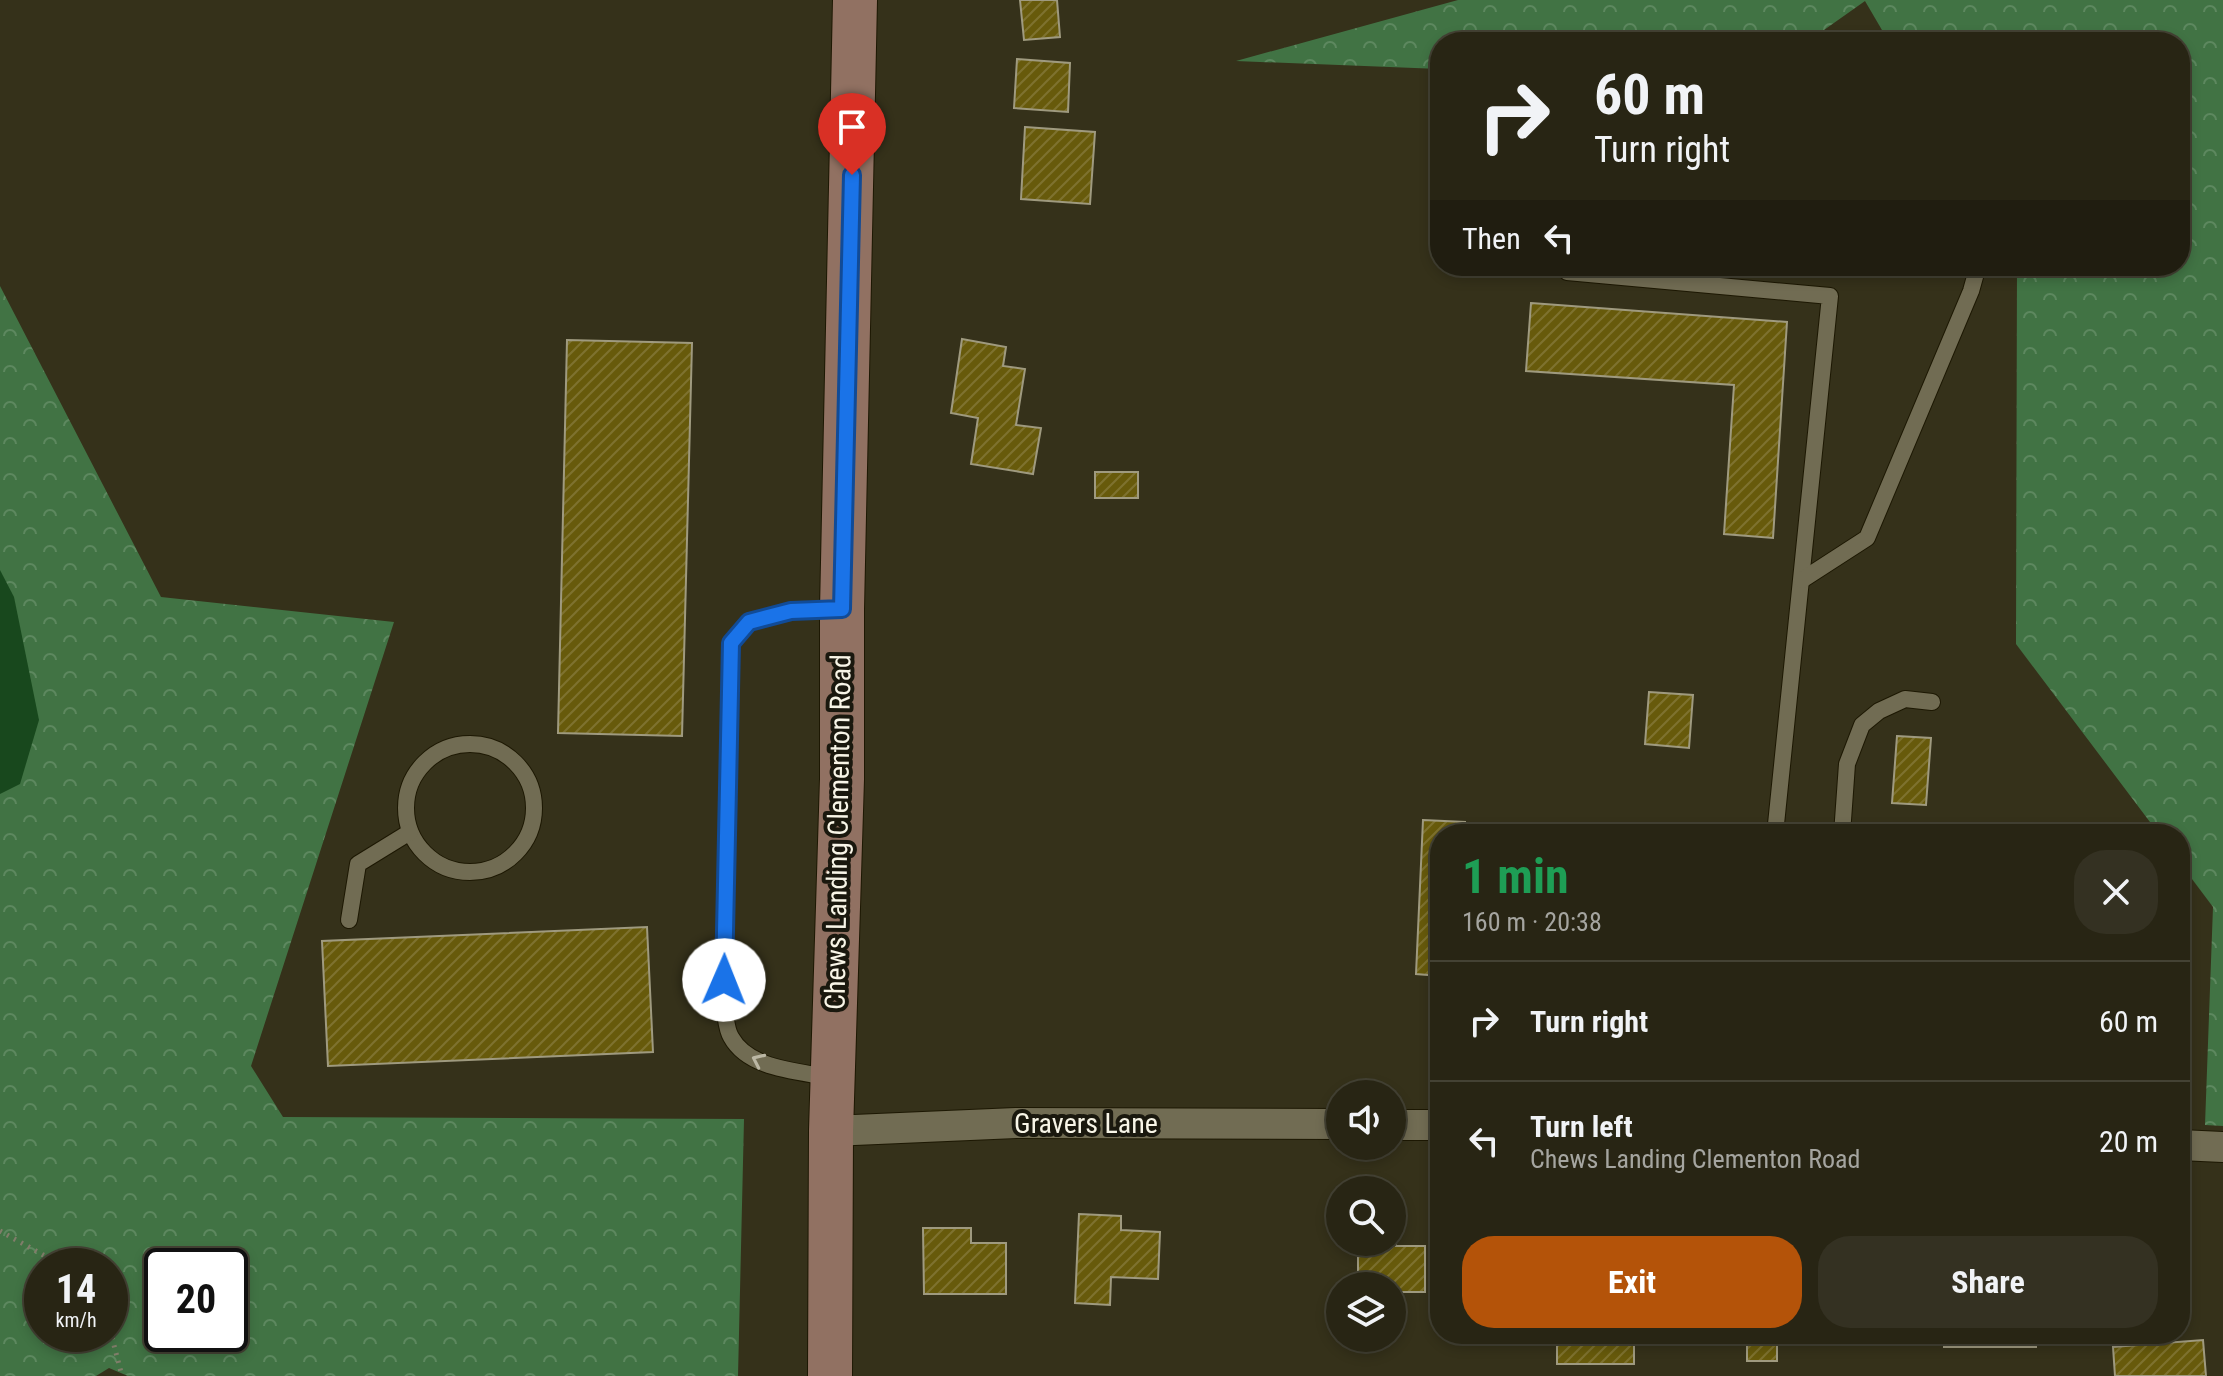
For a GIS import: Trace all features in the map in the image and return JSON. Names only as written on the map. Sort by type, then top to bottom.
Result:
[{"type":"main road","name":"Chews Landing Clementon Road","points":[[830,1376],[831,1131],[842,779],[842,609],[855,0]]},
{"type":"street","name":"Gravers Lane","points":[[831,1131],[1016,1123],[1326,1124]]},
{"type":"street","points":[[1406,1125],[1430,1125]]},
{"type":"street","points":[[2190,1145],[2223,1147]]},
{"type":"lane","points":[[1611,276],[1830,296],[1776,824]]},
{"type":"lane","points":[[1802,580],[1867,538],[1975,276]]},
{"type":"lane","points":[[834,1078],[767,1065],[748,1056],[730,1037],[724,992],[731,643],[749,622],[791,611],[842,609]]},
{"type":"lane","points":[[1843,824],[1847,764],[1862,725],[1879,711],[1905,699],[1932,702]]},
{"type":"lane","points":[[472,744],[492,748],[511,758],[525,773],[533,792],[535,813],[530,834],[519,852],[501,866],[481,873],[459,872],[438,865],[421,851],[410,832],[406,811],[408,789],[417,771],[433,755],[451,746],[472,744]]},
{"type":"lane","points":[[349,920],[358,864],[410,832]]},
{"type":"path","points":[[0,1231],[31,1248]]},
{"type":"path","points":[[116,1352],[122,1376]]},
{"type":"green space","points":[[1458,0],[2223,0],[2223,1126],[2205,1125],[2213,907],[2190,876],[2190,824],[2151,824],[2016,644],[2017,276],[2190,276],[2190,32],[1883,32],[1865,1],[1821,32],[1430,32],[1430,69],[1236,61]]},
{"type":"green space","points":[[0,286],[161,597],[394,622],[251,1066],[283,1117],[744,1119],[738,1376],[128,1376],[109,1368],[96,1376],[0,1376]]},
{"type":"green space","points":[[0,570],[14,597],[39,720],[20,784],[0,794]]},
{"type":"building","points":[[1020,0],[1057,0],[1060,37],[1024,40]]},
{"type":"building","points":[[1017,59],[1070,63],[1068,112],[1014,108]]},
{"type":"building","points":[[1025,127],[1095,132],[1090,204],[1021,199]]},
{"type":"building","points":[[1531,303],[1787,322],[1773,538],[1724,534],[1734,385],[1526,371]]},
{"type":"building","points":[[962,339],[1006,347],[1003,366],[1025,369],[1016,425],[1041,428],[1033,474],[971,464],[978,418],[951,413]]},
{"type":"building","points":[[567,340],[692,343],[682,736],[558,733]]},
{"type":"building","points":[[1095,472],[1138,472],[1138,498],[1095,498]]},
{"type":"building","points":[[1649,692],[1693,695],[1689,748],[1645,744]]},
{"type":"building","points":[[1897,736],[1931,738],[1926,805],[1892,803]]},
{"type":"building","points":[[1423,820],[1465,822],[1430,824],[1430,975],[1416,974]]},
{"type":"building","points":[[647,927],[653,1052],[328,1066],[322,941]]},
{"type":"building","points":[[1079,1214],[1121,1216],[1121,1230],[1160,1232],[1158,1279],[1111,1277],[1110,1305],[1075,1303]]},
{"type":"building","points":[[923,1228],[971,1228],[971,1243],[1006,1243],[1006,1294],[924,1294]]},
{"type":"building","points":[[1406,1246],[1425,1246],[1425,1292],[1406,1292],[1406,1272],[1358,1272],[1358,1256],[1406,1256]]},
{"type":"building","points":[[2203,1340],[2206,1376],[2115,1376],[2113,1347],[2190,1344],[2190,1341]]},
{"type":"building","points":[[1557,1344],[1634,1344],[1634,1364],[1557,1364]]},
{"type":"building","points":[[1747,1344],[1777,1344],[1777,1361],[1747,1361]]},
{"type":"building","points":[[1944,1344],[2036,1344],[2036,1347],[1944,1347]]},
{"type":"route","points":[[724,980],[731,643],[749,622],[791,611],[842,609],[852,175]]}]
